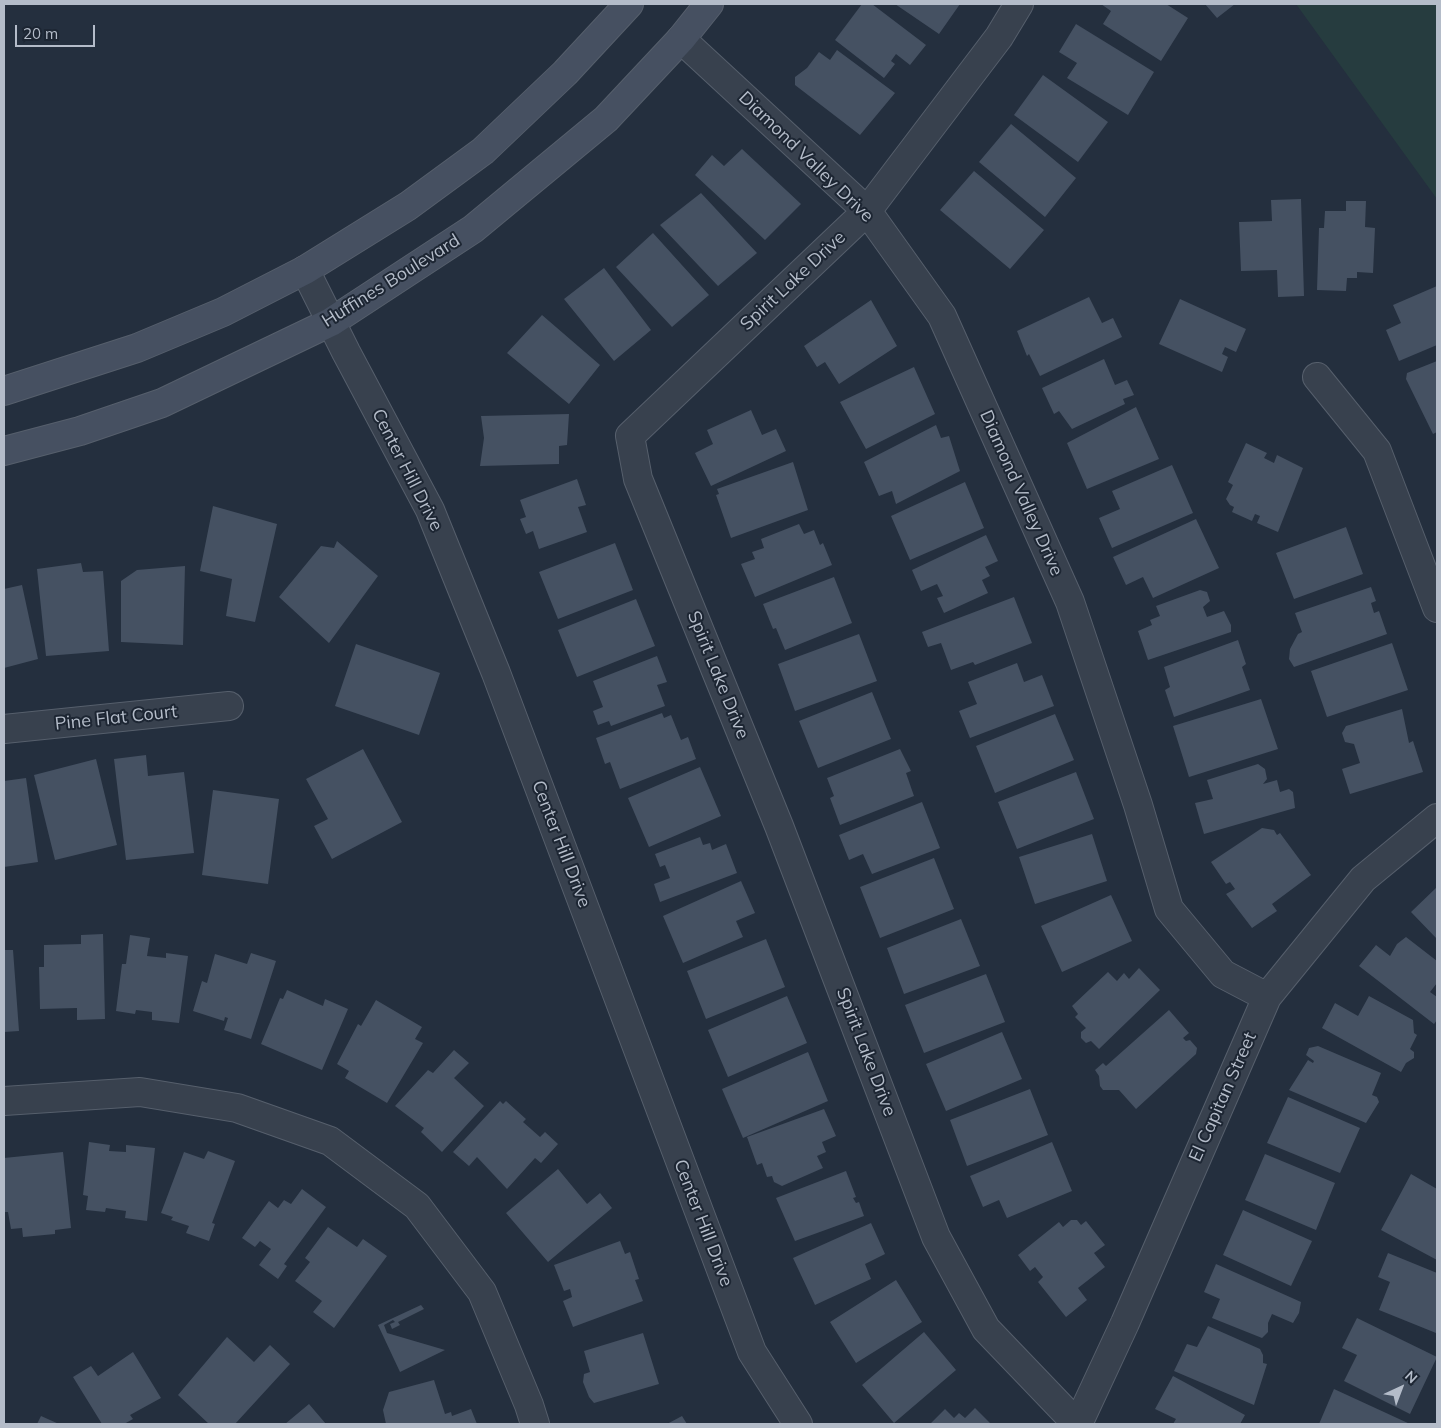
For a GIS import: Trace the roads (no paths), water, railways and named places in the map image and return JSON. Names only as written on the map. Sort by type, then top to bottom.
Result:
[{"type":"main road","points":[[4,391],[137,348],[223,312],[305,270],[408,206],[483,151],[565,73],[629,4]]},
{"type":"main road","name":"Huffines Boulevard","points":[[4,451],[80,431],[162,402],[331,322],[473,229],[606,119],[681,39],[709,4]]},
{"type":"street","name":"Spirit Lake Drive","points":[[1019,4],[999,37],[867,211],[630,436],[638,479],[779,826],[936,1237],[986,1329],[1077,1424]]},
{"type":"street","name":"Diamond Valley Drive","points":[[681,39],[867,211],[942,316],[1070,602],[1138,805],[1169,909],[1223,974],[1267,997]]},
{"type":"street","name":"Center Hill Drive","points":[[305,270],[346,352],[430,510],[496,673],[752,1352],[798,1424]]},
{"type":"street","points":[[1317,377],[1377,452],[1437,608]]},
{"type":"street","name":"Pine Flat Court","points":[[4,730],[229,706]]},
{"type":"street","name":"El Capitan Street","points":[[1077,1424],[1125,1323],[1267,997],[1363,879],[1437,818]]},
{"type":"street","points":[[4,1101],[140,1092],[237,1108],[330,1141],[416,1206],[482,1292],[529,1405],[534,1424]]}]
